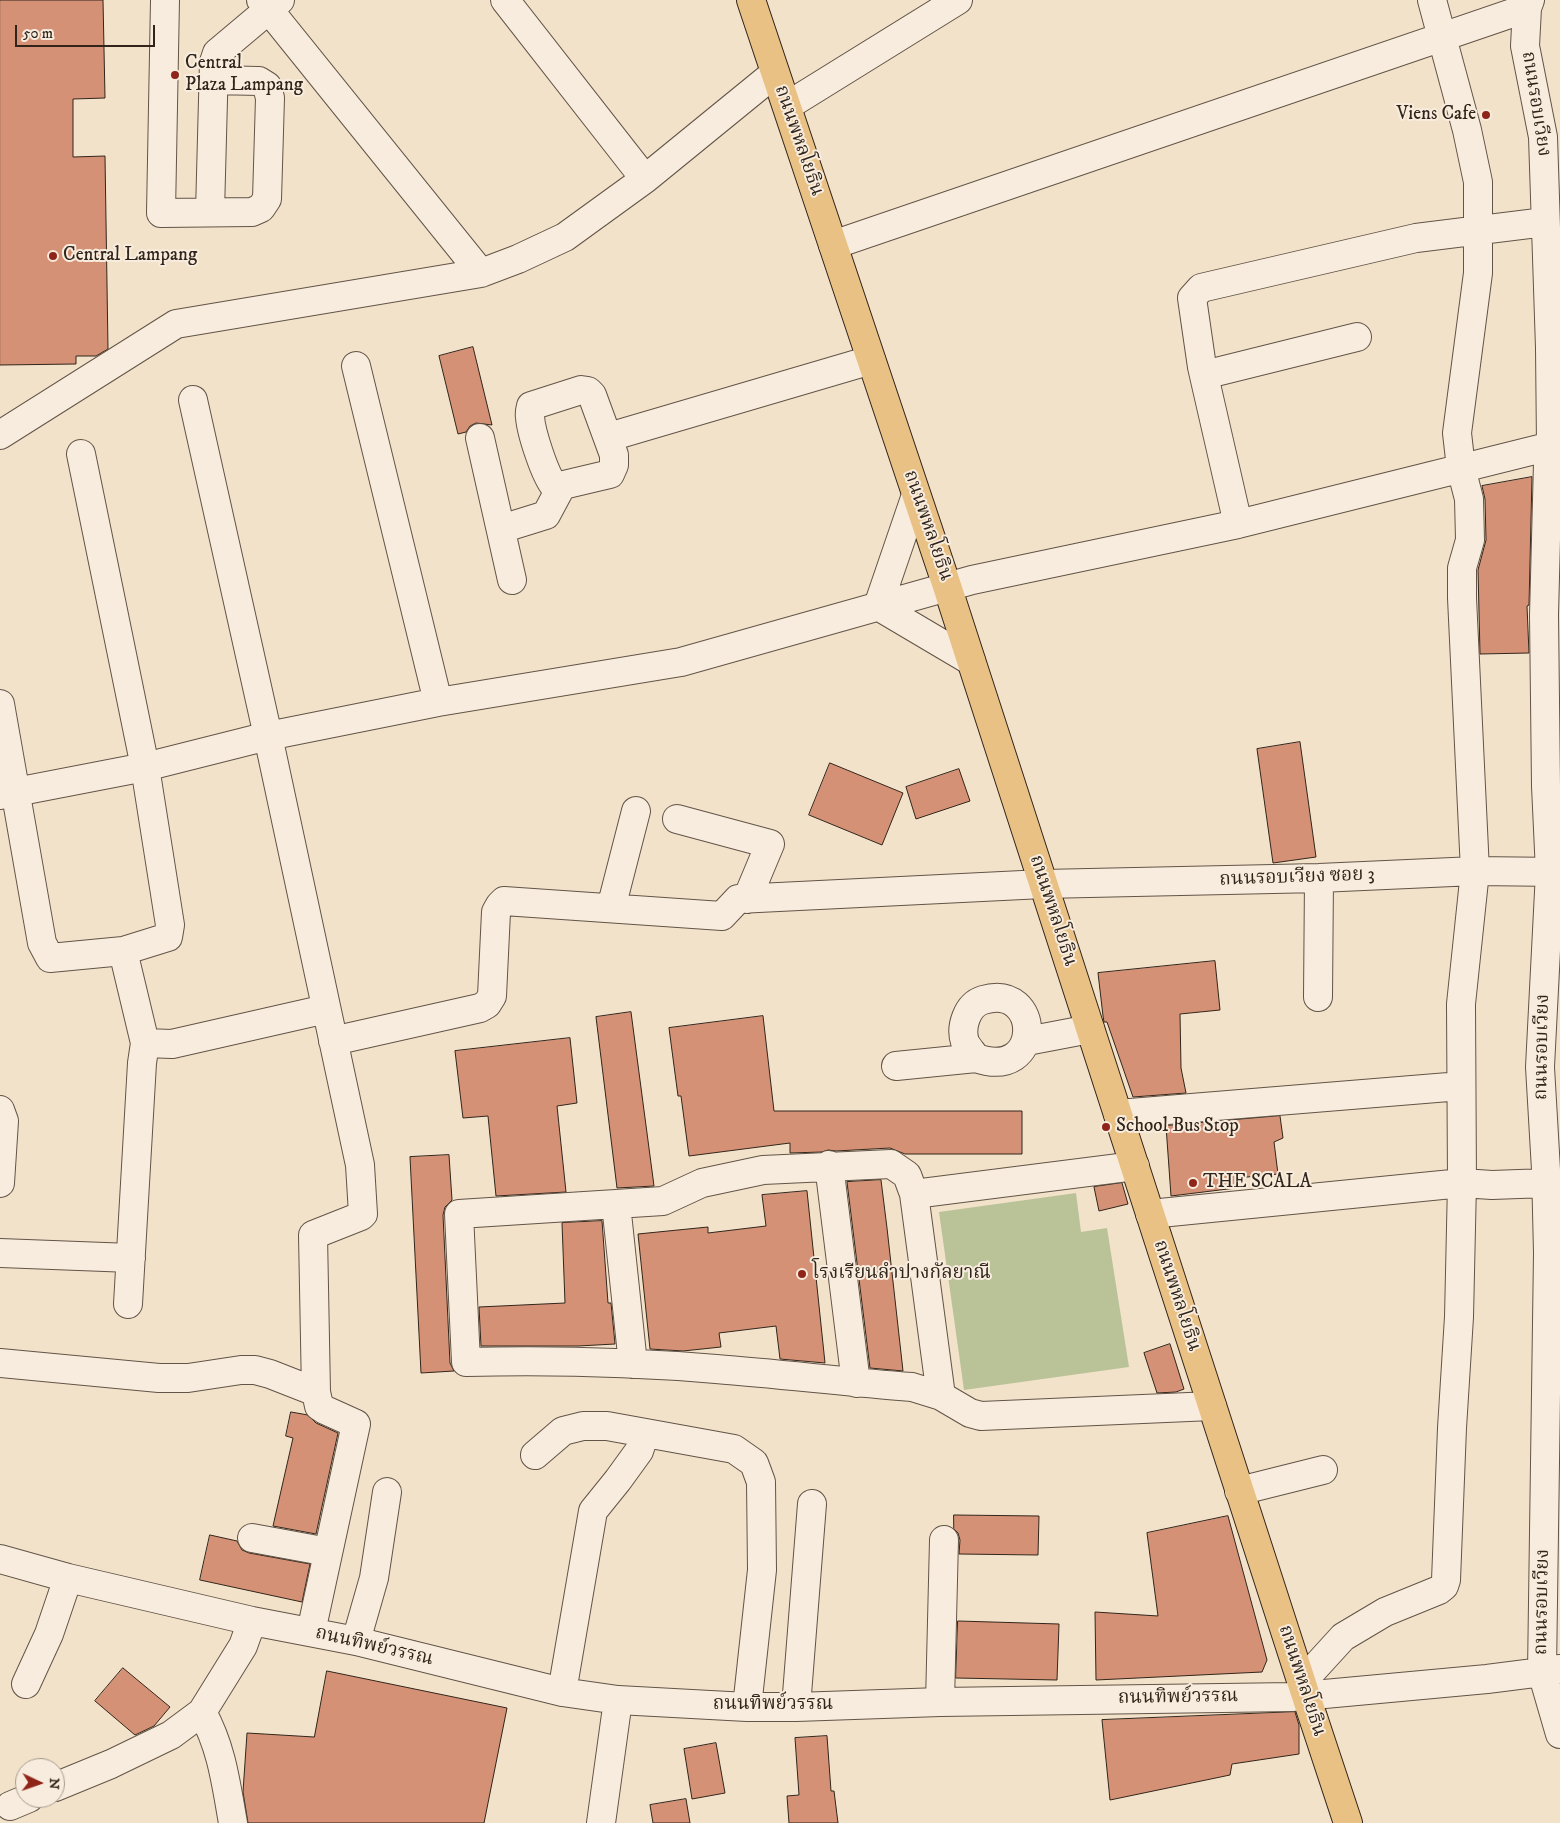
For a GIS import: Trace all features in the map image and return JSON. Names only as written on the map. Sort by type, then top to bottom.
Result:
[{"type":"main road","name":"ถนนพหลโยธิน","points":[[751,0],[947,586],[1348,1823]]},
{"type":"street","points":[[165,0],[161,213],[252,212],[261,208],[267,199],[270,98],[267,86],[259,81],[212,80]]},
{"type":"street","points":[[505,0],[645,178]]},
{"type":"street","points":[[787,106],[958,0]]},
{"type":"street","points":[[1304,1690],[1343,1637],[1385,1612],[1439,1590],[1444,1586],[1446,1580],[1452,1428],[1459,1317],[1462,1183],[1461,1004],[1475,871],[1462,598],[1462,568],[1470,540],[1469,499],[1460,468],[1457,433],[1478,273],[1479,229],[1478,182],[1468,130],[1432,0]]},
{"type":"street","points":[[210,212],[212,80],[214,62],[217,53],[270,3],[481,273]]},
{"type":"street","points":[[833,246],[1443,36],[1529,4]]},
{"type":"street","name":"ถนนรอบเวียง","points":[[1529,4],[1525,46],[1552,146],[1545,222],[1555,446],[1548,462],[1552,615],[1546,786],[1555,872],[1540,1067],[1548,1253],[1551,1670],[1560,1734]]},
{"type":"street","points":[[0,435],[176,324],[481,273],[518,259],[565,237],[645,178],[775,73]]},
{"type":"street","points":[[1238,524],[1204,375],[1192,298],[1201,288],[1416,238],[1545,222]]},
{"type":"street","points":[[1204,375],[1357,337]]},
{"type":"street","points":[[609,437],[871,360]]},
{"type":"street","points":[[356,366],[438,702]]},
{"type":"street","points":[[581,390],[588,391],[592,395],[609,437],[614,455],[614,464],[610,474],[561,487],[555,487],[550,481],[530,419],[531,406],[581,390]]},
{"type":"street","points":[[193,400],[268,736],[360,1165],[364,1209],[362,1216],[313,1235],[316,1392],[319,1406],[356,1424],[311,1632]]},
{"type":"street","points":[[480,438],[512,580]]},
{"type":"street","points":[[8,794],[145,767],[268,736],[438,702],[680,662],[947,586],[1238,524],[1555,446]]},
{"type":"street","points":[[0,704],[8,794],[42,943],[50,958],[122,951],[168,937],[170,925],[145,767],[81,454]]},
{"type":"street","points":[[501,529],[546,516],[561,487]]},
{"type":"street","points":[[878,606],[916,495]]},
{"type":"street","points":[[878,606],[971,660]]},
{"type":"street","points":[[611,908],[636,811]]},
{"type":"street","points":[[333,1041],[480,1008],[487,1004],[492,996],[496,912],[504,901],[722,916],[738,899],[747,899],[770,844],[677,820]]},
{"type":"street","name":"ถนนรอบเวียง ซอย 3","points":[[747,899],[1043,884],[1319,878],[1475,871],[1555,872]]},
{"type":"street","points":[[1318,997],[1319,878]]},
{"type":"street","points":[[122,951],[145,1043],[142,1063],[128,1304]]},
{"type":"street","points":[[896,1066],[976,1058],[988,1062],[1004,1062],[1018,1054],[1027,1041],[1028,1025],[1022,1011],[1010,1000],[995,997],[980,1001],[968,1012],[963,1026],[965,1042],[976,1058]]},
{"type":"street","points":[[145,1043],[172,1044],[326,1009]]},
{"type":"street","points":[[1027,1041],[1090,1029]]},
{"type":"street","points":[[1118,1114],[1461,1086]]},
{"type":"street","points":[[0,1110],[4,1121],[0,1183]]},
{"type":"street","points":[[941,1396],[914,1194],[907,1174],[891,1164],[830,1165],[763,1170],[702,1183],[663,1200],[460,1214],[466,1362],[534,1361],[632,1364],[715,1369],[912,1387],[941,1396],[970,1413],[981,1416],[1212,1406]]},
{"type":"street","points":[[830,1165],[856,1383]]},
{"type":"street","points":[[914,1194],[1135,1166]]},
{"type":"street","points":[[1150,1214],[1462,1183],[1492,1185],[1546,1183]]},
{"type":"street","points":[[616,1204],[632,1364]]},
{"type":"street","points":[[0,1253],[131,1258]]},
{"type":"street","points":[[0,1363],[159,1378],[188,1378],[241,1370],[255,1370],[316,1392]]},
{"type":"street","points":[[535,1454],[563,1432],[583,1426],[607,1426],[734,1449],[754,1463],[761,1482],[762,1570],[748,1707]]},
{"type":"street","points":[[562,1692],[593,1512],[638,1451],[645,1433]]},
{"type":"street","points":[[1239,1490],[1323,1470]]},
{"type":"street","points":[[356,1641],[374,1578],[387,1492]]},
{"type":"street","points":[[796,1707],[812,1504]]},
{"type":"street","points":[[252,1538],[328,1552]]},
{"type":"street","points":[[940,1702],[944,1540]]},
{"type":"street","name":"ถนนทิพย์วรรณ","points":[[0,1559],[68,1578],[252,1621],[356,1641],[562,1692],[618,1700],[748,1707],[796,1707],[1304,1690],[1551,1670]]},
{"type":"street","points":[[26,1684],[49,1634],[68,1578]]},
{"type":"street","points":[[65,1783],[111,1764],[171,1735],[202,1712],[243,1646],[252,1621]]},
{"type":"street","points":[[601,1823],[618,1700]]},
{"type":"street","points":[[202,1712],[213,1732],[222,1764],[233,1823]]},
{"type":"green space","points":[[1076,1193],[1081,1232],[1107,1228],[1129,1367],[964,1390],[939,1212]]},
{"type":"building","name":"Central Lampang","points":[[0,0],[103,0],[105,98],[73,99],[73,157],[105,156],[108,349],[96,356],[76,356],[76,364],[0,365]]},
{"type":"building","points":[[473,347],[492,425],[476,423],[470,426],[466,432],[458,434],[439,356]]},
{"type":"building","points":[[1532,477],[1529,605],[1527,606],[1529,653],[1480,654],[1478,570],[1486,540],[1485,499],[1482,486]]},
{"type":"building","points":[[1300,742],[1316,857],[1273,863],[1257,749]]},
{"type":"building","points":[[830,763],[903,793],[882,845],[809,815]]},
{"type":"building","points":[[959,769],[970,801],[916,819],[906,787]]},
{"type":"building","points":[[1215,961],[1220,1010],[1180,1014],[1181,1068],[1186,1093],[1133,1097],[1107,1022],[1104,1022],[1098,973]]},
{"type":"building","points":[[631,1012],[654,1186],[617,1188],[596,1017]]},
{"type":"building","points":[[763,1016],[774,1111],[1022,1111],[1022,1154],[905,1154],[890,1148],[790,1153],[790,1143],[689,1156],[681,1096],[678,1096],[669,1028]]},
{"type":"building","points":[[570,1038],[577,1103],[557,1106],[566,1192],[496,1196],[488,1116],[463,1118],[455,1051]]},
{"type":"building","points":[[1280,1116],[1283,1138],[1274,1142],[1278,1174],[1237,1178],[1236,1188],[1171,1196],[1166,1126]]},
{"type":"building","points":[[449,1155],[452,1200],[445,1207],[443,1215],[450,1363],[454,1371],[421,1373],[410,1157]]},
{"type":"building","points":[[881,1180],[903,1371],[870,1368],[847,1182]]},
{"type":"building","points":[[1122,1183],[1128,1204],[1099,1211],[1094,1187]]},
{"type":"building","points":[[807,1191],[825,1363],[780,1359],[776,1326],[719,1333],[721,1347],[683,1351],[650,1349],[638,1234],[708,1227],[708,1233],[766,1226],[762,1195]]},
{"type":"building","points":[[602,1221],[608,1303],[611,1303],[615,1344],[481,1346],[479,1307],[565,1303],[562,1223]]},
{"type":"building","points":[[1170,1344],[1184,1389],[1176,1392],[1157,1393],[1144,1353]]},
{"type":"building","points":[[291,1412],[308,1415],[316,1423],[338,1433],[316,1534],[273,1526],[293,1438],[286,1436]]},
{"type":"building","points":[[954,1515],[1039,1516],[1038,1555],[959,1554],[960,1540],[958,1533],[954,1529]]},
{"type":"building","points":[[1228,1516],[1267,1660],[1262,1672],[1096,1680],[1095,1612],[1158,1616],[1147,1533]]},
{"type":"building","points":[[210,1535],[237,1541],[242,1550],[249,1553],[310,1564],[302,1602],[200,1580]]},
{"type":"building","points":[[958,1621],[1059,1624],[1057,1680],[956,1678]]},
{"type":"building","points":[[123,1668],[170,1707],[154,1726],[135,1735],[95,1701]]},
{"type":"building","points":[[327,1671],[507,1708],[484,1823],[248,1823],[243,1792],[247,1733],[314,1737]]},
{"type":"building","points":[[1295,1712],[1299,1725],[1299,1754],[1232,1764],[1230,1775],[1110,1800],[1102,1720]]},
{"type":"building","points":[[827,1736],[831,1791],[834,1791],[838,1823],[789,1823],[787,1796],[799,1795],[795,1738]]},
{"type":"building","points":[[716,1743],[725,1793],[692,1799],[684,1749]]},
{"type":"building","points":[[686,1799],[690,1823],[653,1823],[650,1805]]},
{"type":"place","name":"Central Plaza Lampang","points":[[175,75]]},
{"type":"place","name":"Viens Cafe","points":[[1486,115]]},
{"type":"place","name":"Central Lampang","points":[[53,256]]},
{"type":"place","name":"School Bus Stop","points":[[1106,1127]]},
{"type":"place","name":"THE SCALA","points":[[1193,1183]]},
{"type":"place","name":"โรงเรียนลำปางกัลยาณี","points":[[802,1274]]}]
